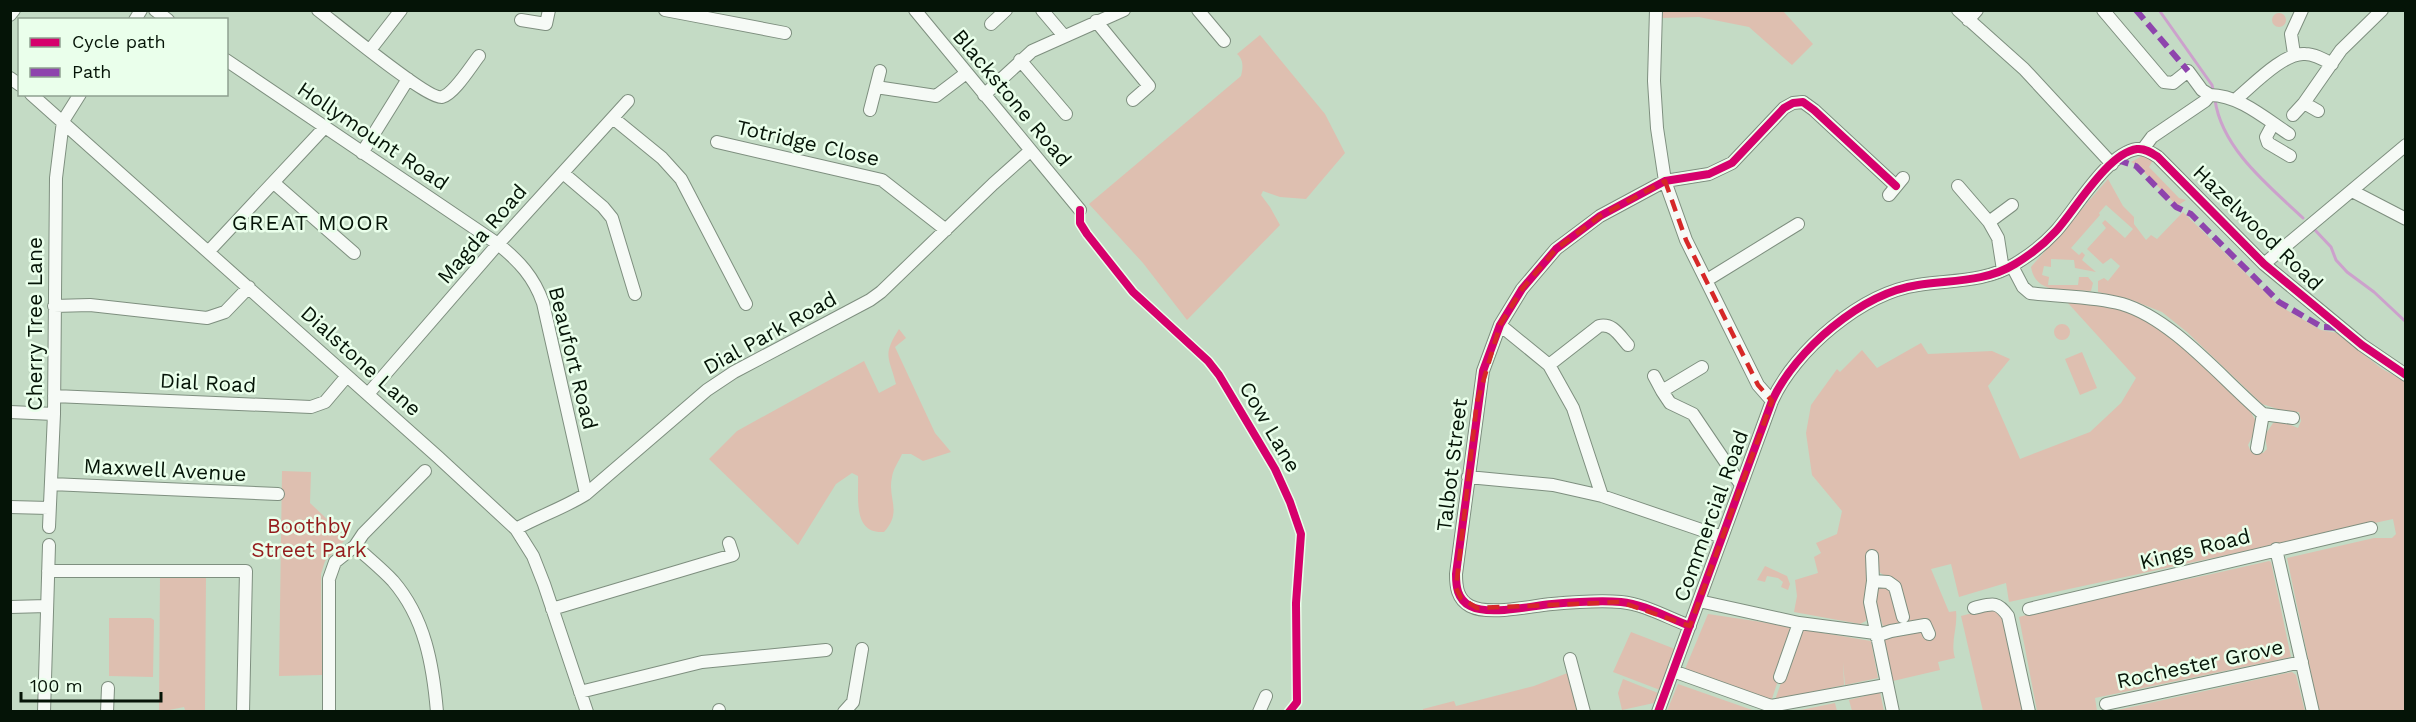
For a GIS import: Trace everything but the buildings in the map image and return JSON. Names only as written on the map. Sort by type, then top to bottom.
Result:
[{"type":"street","points":[[10,15],[14,10]]},
{"type":"street","points":[[318,10],[430,94],[442,97],[454,88],[479,56]]},
{"type":"street","points":[[370,50],[401,10]]},
{"type":"street","points":[[521,20],[546,24],[549,10]]},
{"type":"street","points":[[665,10],[785,33]]},
{"type":"street","name":"Blackstone Road","points":[[915,10],[965,74],[1080,210]]},
{"type":"street","points":[[991,24],[1005,10]]},
{"type":"street","points":[[1042,10],[1064,36]]},
{"type":"street","points":[[984,95],[1032,51],[1124,10]]},
{"type":"street","points":[[1198,10],[1224,40]]},
{"type":"street","points":[[1656,10],[1654,81],[1657,128],[1665,181],[1686,240],[1758,385],[1772,400]]},
{"type":"street","points":[[1958,10],[2024,69],[2112,164]]},
{"type":"street","points":[[1968,20],[1977,10]]},
{"type":"street","points":[[2103,10],[2164,82],[2173,83],[2188,71],[2202,90],[2235,100],[2289,134]]},
{"type":"street","points":[[2294,54],[2291,34],[2302,10]]},
{"type":"street","points":[[2293,115],[2341,50],[2382,10]]},
{"type":"street","points":[[1096,21],[1149,86],[1133,100]]},
{"type":"street","points":[[2235,100],[2294,54],[2306,53],[2331,63]]},
{"type":"street","points":[[1020,60],[1066,114]]},
{"type":"street","name":"Hollymount Road","points":[[228,61],[498,244]]},
{"type":"street","points":[[870,110],[880,71]]},
{"type":"street","points":[[876,87],[936,96],[965,74]]},
{"type":"street","points":[[362,153],[408,79]]},
{"type":"street","points":[[2007,268],[2031,254],[2055,232],[2112,164],[2126,153],[2143,149],[2152,137],[2215,95]]},
{"type":"street","name":"Dialstone Lane","points":[[33,96],[249,287],[516,529],[532,556],[587,711]]},
{"type":"street","points":[[63,121],[80,96]]},
{"type":"street","name":"Magda Road","points":[[368,394],[498,244],[628,101]]},
{"type":"street","name":"Talbot Street","points":[[1690,626],[1638,606],[1621,602],[1587,602],[1490,609],[1468,605],[1461,598],[1456,581],[1483,371],[1500,325],[1522,289],[1556,249],[1600,216],[1665,181],[1721,170],[1732,163],[1784,108],[1793,103],[1803,102],[1896,186]]},
{"type":"street","points":[[2304,103],[2318,111]]},
{"type":"street","points":[[613,118],[662,158],[681,178],[745,304]]},
{"type":"street","name":"Cherry Tree Lane","points":[[49,527],[54,414],[56,177],[63,121]]},
{"type":"street","points":[[2273,123],[2266,137],[2268,143],[2290,156]]},
{"type":"street","points":[[209,252],[325,127]]},
{"type":"street","name":"Totridge Close","points":[[717,142],[882,180],[946,230]]},
{"type":"street","points":[[2264,264],[2406,145]]},
{"type":"street","name":"Hazelwood Road","points":[[2143,149],[2169,166],[2264,264],[2362,345],[2406,375]]},
{"type":"street","name":"Dial Park Road","points":[[516,529],[586,494],[707,390],[734,372],[870,300],[1030,151]]},
{"type":"street","points":[[563,172],[603,207],[612,218],[635,294]]},
{"type":"street","points":[[274,183],[354,253]]},
{"type":"street","points":[[1958,186],[1989,222],[1998,238],[2007,268],[2030,293],[2121,304],[2154,317],[2263,414],[2293,418]]},
{"type":"street","points":[[2352,191],[2406,219]]},
{"type":"street","points":[[1989,222],[2012,205]]},
{"type":"street","points":[[1707,280],[1798,224]]},
{"type":"street","name":"Beaufort Road","points":[[498,244],[527,271],[537,287],[586,494]]},
{"type":"street","name":"Commercial Road","points":[[1656,711],[1690,626],[1772,400],[1779,384],[1792,367],[1849,314],[1885,294],[1919,284],[1965,280],[2007,268]]},
{"type":"street","points":[[54,306],[90,305],[207,318],[225,312],[249,287]]},
{"type":"street","points":[[1549,365],[1599,326],[1607,324],[1628,345]]},
{"type":"street","points":[[1500,325],[1549,365],[1573,408],[1602,496]]},
{"type":"street","points":[[1748,364],[1763,378],[1779,384]]},
{"type":"street","points":[[1662,391],[1702,366]]},
{"type":"street","name":"Dial Road","points":[[54,396],[311,407],[325,402],[347,376]]},
{"type":"street","points":[[1654,376],[1670,403],[1693,414],[1742,486]]},
{"type":"street","points":[[10,412],[54,414]]},
{"type":"street","points":[[2257,447],[2263,414]]},
{"type":"street","points":[[329,711],[328,579],[335,562],[356,546],[363,534],[425,471]]},
{"type":"street","points":[[1468,477],[1553,485],[1602,496],[1722,537]]},
{"type":"street","name":"Maxwell Avenue","points":[[51,484],[278,495]]},
{"type":"street","points":[[10,507],[49,508]]},
{"type":"street","name":"Kings Road","points":[[2029,609],[2371,528]]},
{"type":"street","points":[[552,609],[733,555],[729,543]]},
{"type":"street","points":[[44,711],[49,545]]},
{"type":"street","points":[[356,546],[393,582],[413,610],[432,664],[437,711]]},
{"type":"street","points":[[2276,549],[2313,711]]},
{"type":"street","points":[[1872,556],[1873,581],[1870,602],[1893,711]]},
{"type":"street","points":[[48,571],[246,571],[243,711]]},
{"type":"street","points":[[1873,581],[1888,582],[1895,587],[1903,617]]},
{"type":"street","points":[[1699,601],[1798,623],[1876,635],[1925,625],[1929,634]]},
{"type":"street","points":[[1974,608],[1993,604],[2002,607],[2008,616],[2029,711]]},
{"type":"street","points":[[10,607],[46,606]]},
{"type":"street","points":[[1780,677],[1798,623]]},
{"type":"street","points":[[844,711],[853,702],[862,649]]},
{"type":"street","points":[[580,692],[702,662],[826,650]]},
{"type":"street","points":[[1570,658],[1584,711]]},
{"type":"street","name":"Rochester Grove","points":[[2106,704],[2302,662]]},
{"type":"street","points":[[1673,671],[1772,706],[1886,685]]},
{"type":"street","points":[[107,711],[108,688]]},
{"type":"street","points":[[1259,711],[1266,696]]},
{"type":"highlighted area","points":[[1665,181],[1686,240],[1758,385],[1772,401],[1690,626],[1621,602],[1477,608],[1461,598],[1456,588],[1477,402],[1500,325],[1522,289],[1556,249],[1600,216]]},
{"type":"green space","points":[[1661,11],[1783,11],[1813,44],[1792,65],[1749,27],[1699,17],[1661,18]]},
{"type":"green space","points":[[2276,13],[2282,13],[2286,20],[2282,27],[2276,27],[2272,23],[2272,17]]},
{"type":"green space","points":[[1260,35],[1325,114],[1345,153],[1306,199],[1280,197],[1263,191],[1261,195],[1280,225],[1187,320],[1143,263],[1089,204],[1241,76],[1242,64],[1237,54]]},
{"type":"green space","points":[[2146,154],[2153,160],[2149,167],[2179,198],[2186,200],[2177,206],[2137,165],[2131,162]]},
{"type":"green space","points":[[2108,179],[2123,206],[2134,217],[2134,224],[2146,240],[2151,235],[2157,239],[2183,212],[2278,305],[2321,330],[2337,333],[2382,369],[2405,381],[2405,711],[2319,711],[2287,558],[2374,538],[2392,538],[2396,534],[2393,519],[2009,602],[2006,583],[1959,597],[1951,564],[1931,569],[1949,612],[1956,611],[1953,646],[1955,658],[1938,662],[1940,670],[1893,681],[1883,638],[1921,628],[1923,638],[1932,634],[1928,618],[1907,622],[1896,587],[1877,569],[1867,582],[1866,621],[1860,624],[1794,612],[1797,596],[1795,580],[1818,573],[1814,557],[1821,553],[1816,543],[1837,534],[1842,511],[1812,475],[1806,433],[1811,405],[1837,369],[1840,372],[1862,350],[1877,368],[1921,343],[1928,354],[1992,351],[2010,359],[1988,386],[2020,459],[2090,432],[2121,403],[2136,378],[2067,302],[2112,306],[2151,320],[2248,407],[2258,425],[2248,445],[2251,452],[2263,453],[2267,449],[2265,435],[2273,423],[2281,421],[2298,428],[2301,421],[2299,412],[2287,412],[2262,404],[2187,332],[2162,312],[2129,299],[2098,292],[2098,281],[2104,278],[2108,281],[2120,266],[2111,258],[2103,264],[2087,249],[2106,228],[2102,223],[2105,220],[2125,238],[2133,229],[2106,205],[2071,248],[2079,255],[2082,252],[2085,255],[2082,260],[2096,272],[2075,268],[2074,260],[2051,259],[2051,267],[2044,266],[2042,275],[2049,277],[2048,285],[2078,285],[2079,277],[2088,277],[2093,283],[2091,291],[2054,289],[2039,283],[2031,267]]},
{"type":"green space","points":[[2062,324],[2070,332],[2062,340],[2054,332]]},
{"type":"green space","points":[[899,329],[906,338],[895,347],[935,433],[951,452],[923,461],[911,454],[902,454],[892,477],[893,518],[884,532],[874,531],[862,521],[858,503],[858,476],[852,473],[836,484],[798,545],[709,459],[737,431],[864,361],[879,393],[896,384],[888,356],[890,345]]},
{"type":"green space","points":[[2082,352],[2097,388],[2080,395],[2065,359]]},
{"type":"green space","name":"Boothby Street Park","points":[[282,471],[311,472],[310,503],[347,538],[325,561],[321,574],[322,675],[279,676]]},
{"type":"green space","points":[[2269,561],[2291,657],[2095,698],[2097,711],[2037,711],[2019,617]]},
{"type":"green space","points":[[1765,566],[1787,576],[1790,584],[1788,590],[1781,587],[1783,582],[1778,578],[1767,576],[1765,582],[1757,580]]},
{"type":"green space","points":[[160,576],[206,577],[205,711],[185,710],[184,707],[159,712]]},
{"type":"green space","points":[[1877,587],[1893,589],[1901,624],[1883,626],[1874,598]]},
{"type":"green space","points":[[1992,608],[2002,615],[2005,624],[2023,711],[1983,711],[1961,616]]},
{"type":"green space","points":[[1708,614],[1795,627],[1771,702],[1685,669]]},
{"type":"green space","points":[[109,618],[151,618],[154,620],[153,677],[109,676]]},
{"type":"green space","points":[[1800,629],[1871,641],[1878,678],[1845,685],[1843,662],[1844,685],[1775,700]]},
{"type":"green space","points":[[1631,632],[1675,649],[1660,690],[1613,672]]},
{"type":"green space","points":[[1570,672],[1581,712],[1423,712],[1423,709],[1454,701],[1456,706],[1534,686]]},
{"type":"green space","points":[[2292,672],[2296,675],[2305,711],[2113,711]]},
{"type":"green space","points":[[1623,679],[1658,693],[1654,703],[1622,710],[1618,693]]},
{"type":"green space","points":[[1678,684],[1755,711],[1667,711]]},
{"type":"green space","points":[[1880,692],[1884,711],[1852,711],[1849,700]]},
{"type":"green space","points":[[1835,703],[1837,711],[1796,711]]},
{"type":"waterway","points":[[2159,10],[2212,85],[2213,90]]},
{"type":"waterway","points":[[2215,100],[2219,118],[2237,150],[2262,180],[2303,218]]},
{"type":"waterway","points":[[2315,230],[2331,247],[2336,260],[2347,272],[2374,292],[2406,322]]},
{"type":"marked path","points":[[2136,10],[2188,71]]},
{"type":"marked path","points":[[2117,160],[2136,166],[2176,207],[2191,214],[2279,302],[2322,327],[2341,328]]},
{"type":"cycle path","points":[[1690,626],[1630,603],[1577,602],[1510,610],[1488,610],[1470,606],[1462,600],[1457,588],[1456,574],[1483,371],[1500,325],[1522,289],[1556,249],[1600,216],[1665,181],[1709,174],[1732,163],[1784,108],[1793,103],[1803,102],[1814,110],[1896,186]]},
{"type":"cycle path","points":[[1658,712],[1772,401],[1797,362],[1833,327],[1875,299],[1918,285],[1992,274],[2021,261],[2050,237],[2092,184],[2114,161],[2126,153],[2140,149],[2158,157],[2264,264],[2362,345],[2406,375]]},
{"type":"cycle path","name":"Cow Lane","points":[[1080,210],[1080,223],[1087,234],[1133,292],[1208,361],[1219,375],[1275,469],[1290,502],[1301,534],[1296,603],[1297,702],[1289,712]]},
{"type":"district","name":"GREAT MOOR","points":[[311,222]]}]
